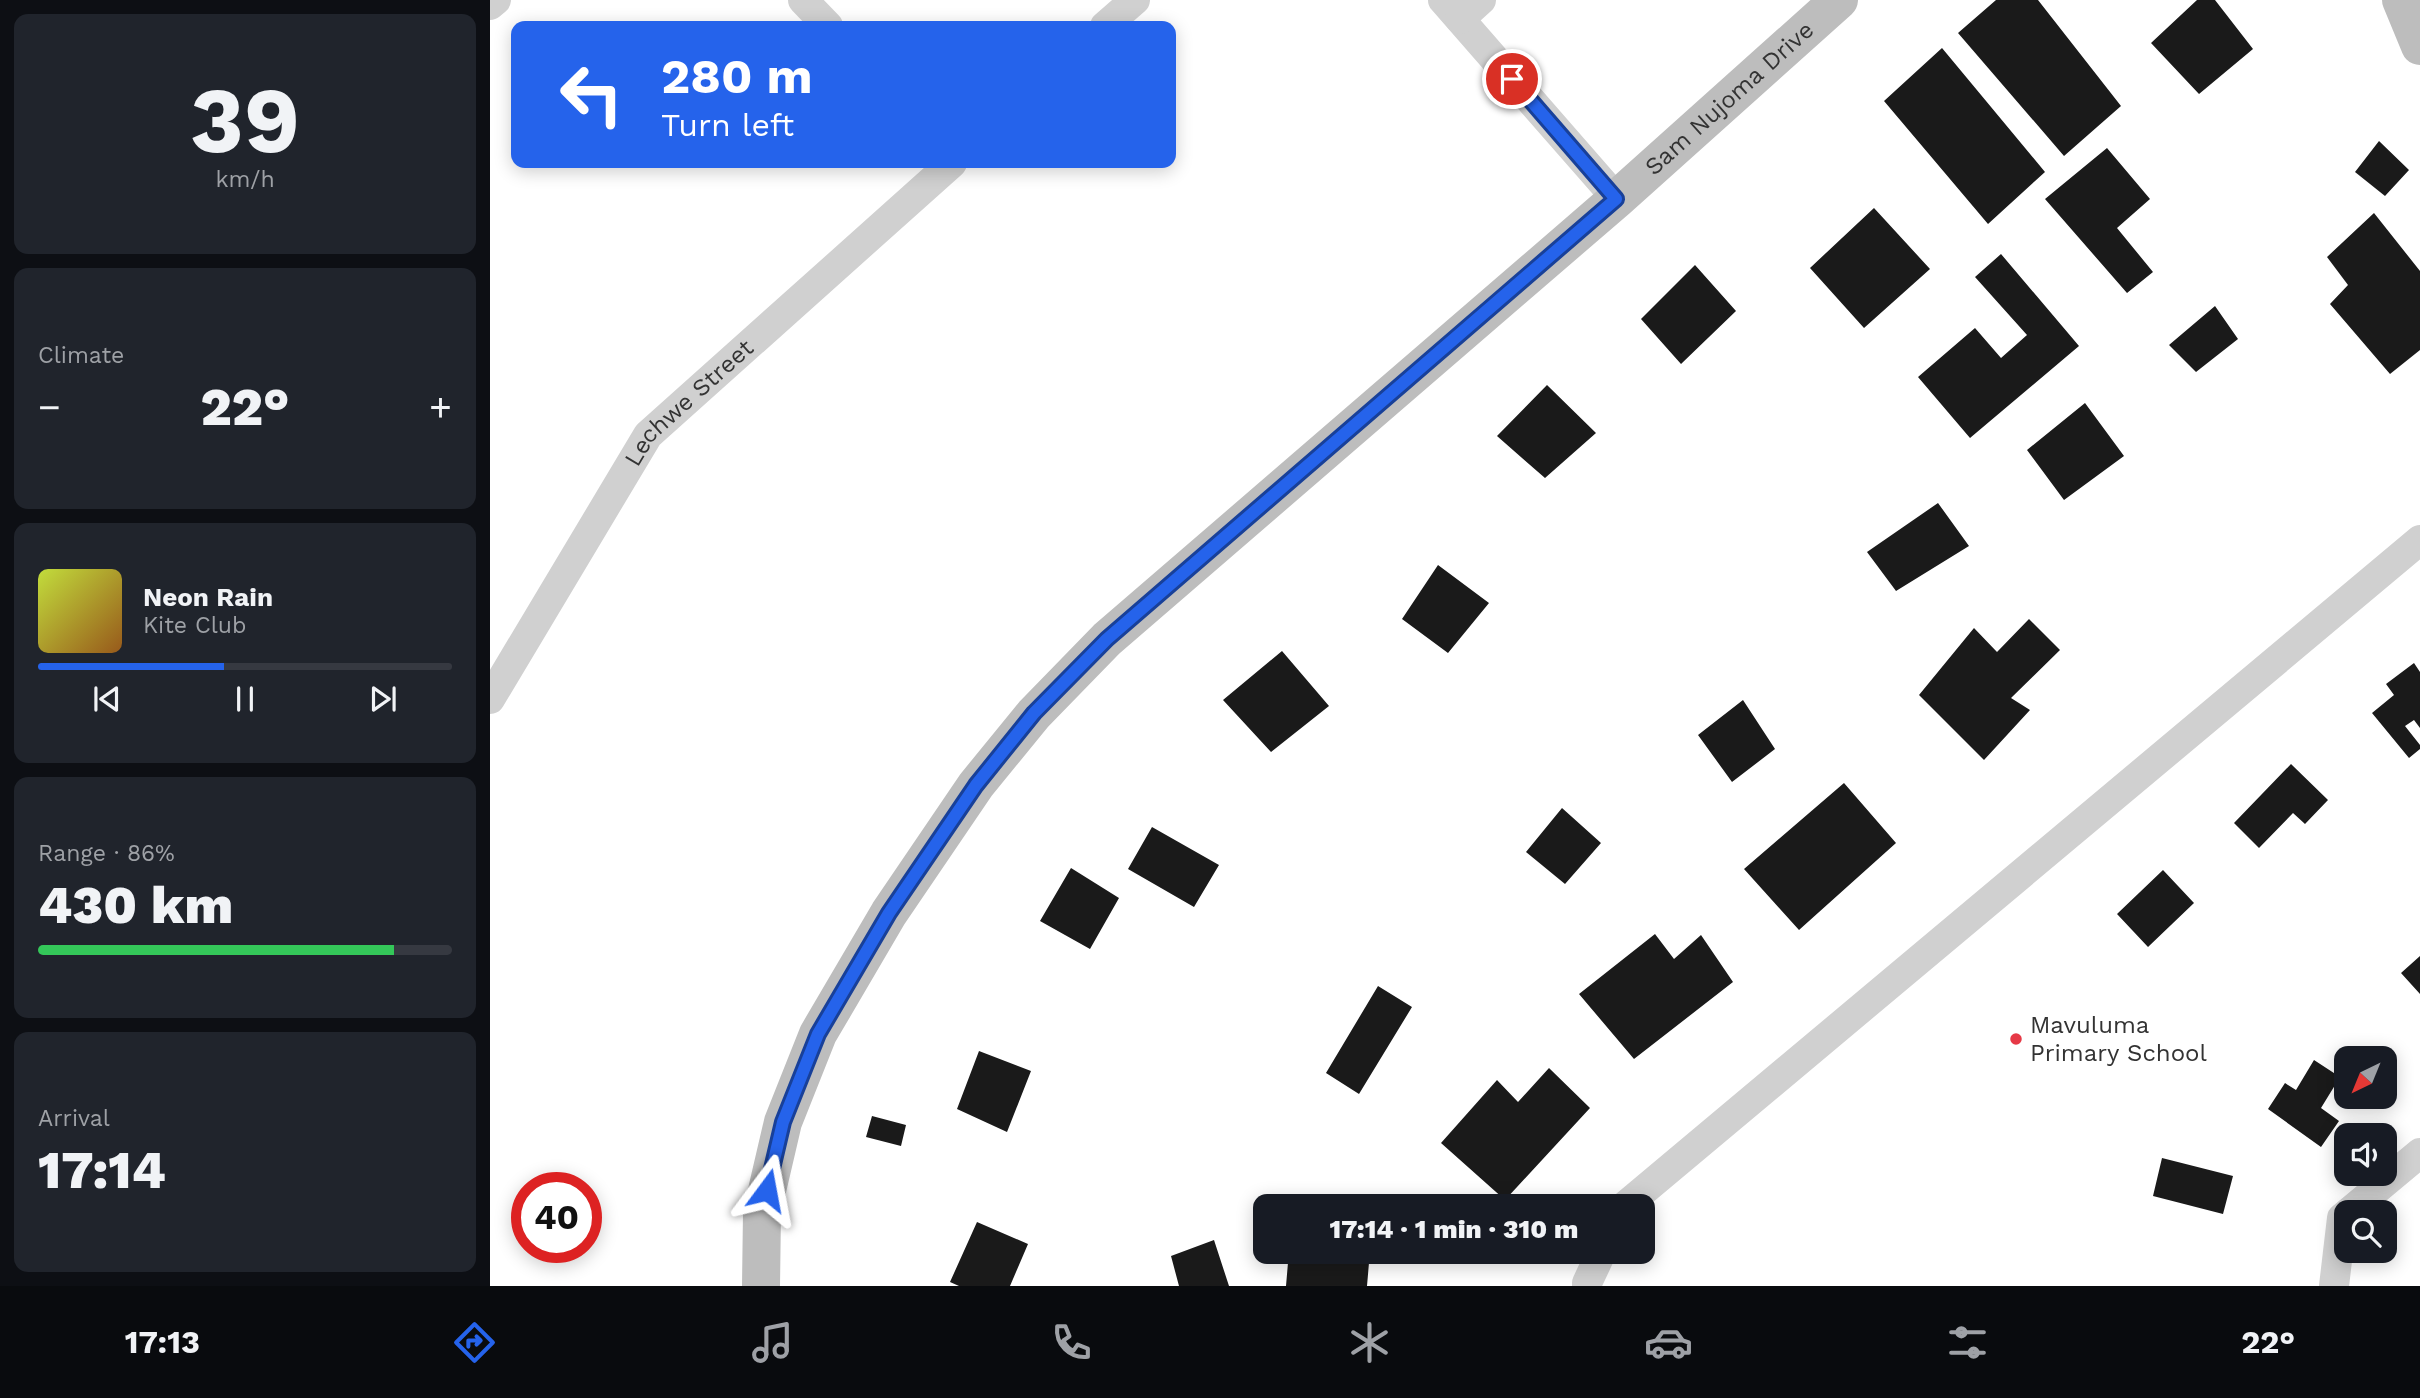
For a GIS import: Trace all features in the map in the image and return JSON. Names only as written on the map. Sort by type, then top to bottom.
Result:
[{"type":"street","points":[[490,5],[496,0]]},
{"type":"street","points":[[803,0],[823,21]]},
{"type":"street","points":[[1111,21],[1135,0]]},
{"type":"street","name":"Sam Nujoma Drive","points":[[761,1286],[762,1212],[783,1122],[818,1034],[889,913],[976,785],[1034,713],[1107,639],[1616,199],[1839,0]]},
{"type":"street","points":[[2401,0],[2420,46]]},
{"type":"street","points":[[1462,6],[1616,199]]},
{"type":"street","name":"Lechwe Street","points":[[490,699],[648,435],[946,168]]},
{"type":"street","points":[[1639,1194],[2420,540]]},
{"type":"street","points":[[2363,1200],[2420,1153]]},
{"type":"street","points":[[2334,1286],[2337,1263]]},
{"type":"street","points":[[1587,1286],[1596,1264]]},
{"type":"building","points":[[1996,0],[2038,0],[2121,106],[2064,156],[1958,33]]},
{"type":"building","points":[[2197,0],[2215,0],[2253,49],[2199,94],[2151,43]]},
{"type":"building","points":[[1942,48],[2045,172],[1988,224],[1884,101]]},
{"type":"building","points":[[2379,141],[2409,170],[2385,196],[2355,172]]},
{"type":"building","points":[[2107,148],[2150,199],[2117,228],[2153,272],[2127,293],[2045,199]]},
{"type":"building","points":[[1874,208],[1930,269],[1864,328],[1810,268]]},
{"type":"building","points":[[2374,213],[2420,271],[2420,350],[2390,374],[2330,304],[2348,285],[2327,257]]},
{"type":"building","points":[[2001,254],[2079,346],[1970,438],[1918,377],[1975,328],[2001,358],[2027,335],[1975,277]]},
{"type":"building","points":[[1695,265],[1736,311],[1681,364],[1641,319]]},
{"type":"building","points":[[2215,306],[2238,339],[2196,372],[2169,345]]},
{"type":"building","points":[[1547,385],[1596,433],[1545,478],[1497,436]]},
{"type":"building","points":[[2085,403],[2124,456],[2064,500],[2027,450]]},
{"type":"building","points":[[1938,503],[1969,546],[1896,591],[1867,552]]},
{"type":"building","points":[[1438,565],[1489,603],[1448,653],[1402,619]]},
{"type":"building","points":[[2029,619],[2060,650],[2011,698],[2030,710],[1984,760],[1919,695],[1974,628],[1997,652]]},
{"type":"building","points":[[1282,651],[1329,706],[1271,752],[1223,700]]},
{"type":"building","points":[[2414,663],[2420,672],[2420,728],[2414,720],[2405,726],[2420,745],[2420,749],[2409,758],[2372,713],[2394,695],[2386,684]]},
{"type":"building","points":[[1743,700],[1775,749],[1732,782],[1698,735]]},
{"type":"building","points":[[2291,764],[2328,800],[2305,824],[2293,813],[2259,848],[2234,823]]},
{"type":"building","points":[[1844,783],[1896,843],[1799,930],[1744,869]]},
{"type":"building","points":[[1562,808],[1601,843],[1565,884],[1526,852]]},
{"type":"building","points":[[1152,827],[1219,865],[1194,907],[1128,869]]},
{"type":"building","points":[[1071,868],[1119,898],[1090,949],[1040,921]]},
{"type":"building","points":[[2163,870],[2194,903],[2148,947],[2117,914]]},
{"type":"building","points":[[1655,934],[1674,959],[1701,935],[1733,982],[1634,1059],[1579,994]]},
{"type":"building","points":[[2420,956],[2420,994],[2401,973]]},
{"type":"building","points":[[1378,986],[1412,1007],[1359,1094],[1326,1073]]},
{"type":"building","points":[[979,1051],[1031,1071],[1007,1132],[957,1109]]},
{"type":"building","points":[[2314,1060],[2334,1073],[2334,1087],[2321,1108],[2339,1121],[2334,1123],[2334,1128],[2321,1147],[2268,1109],[2285,1083],[2296,1090]]},
{"type":"building","points":[[1549,1068],[1590,1108],[1511,1194],[1498,1194],[1441,1143],[1497,1080],[1518,1102]]},
{"type":"building","points":[[872,1116],[906,1125],[901,1146],[866,1137]]},
{"type":"building","points":[[2162,1158],[2233,1176],[2223,1214],[2153,1196]]},
{"type":"building","points":[[977,1222],[1028,1244],[1010,1286],[959,1286],[950,1282]]},
{"type":"building","points":[[1214,1240],[1229,1286],[1179,1286],[1171,1256]]},
{"type":"building","points":[[1288,1264],[1369,1264],[1367,1286],[1286,1286]]},
{"type":"place","name":"Mavuluma Primary School","points":[[2016,1039]]},
{"type":"route","points":[[767,1190],[783,1122],[818,1034],[889,913],[976,785],[1034,713],[1107,639],[1616,199],[1512,79]]}]
